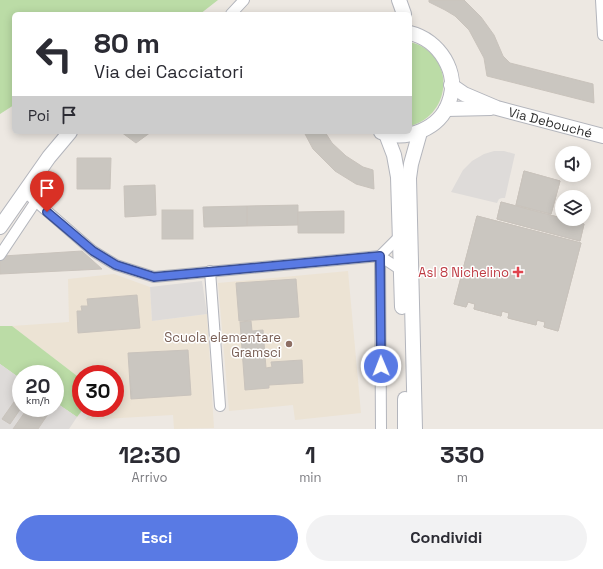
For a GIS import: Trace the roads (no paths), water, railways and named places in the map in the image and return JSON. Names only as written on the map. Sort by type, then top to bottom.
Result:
[{"type":"main road","points":[[395,12],[398,0]]},
{"type":"main road","points":[[398,0],[403,12]]},
{"type":"main road","points":[[390,134],[405,136],[420,132],[432,124],[446,109],[450,98],[452,85],[449,68],[442,53],[430,41],[412,32]]},
{"type":"main road","name":"Via Debouché","points":[[452,85],[464,94],[497,108],[603,136]]},
{"type":"main road","name":"Via Debouché","points":[[446,109],[497,108]]},
{"type":"main road","points":[[415,429],[409,178],[410,164],[420,132]]},
{"type":"main road","points":[[0,227],[49,157],[68,134]]},
{"type":"main road","points":[[383,134],[396,164],[400,236],[405,429]]},
{"type":"street","points":[[233,12],[244,0]]},
{"type":"street","points":[[601,0],[603,35]]},
{"type":"street","points":[[24,192],[93,251],[116,265],[154,277],[380,256],[401,270]]},
{"type":"street","points":[[0,254],[36,201]]},
{"type":"street","points":[[381,429],[380,256],[400,236]]},
{"type":"street","points":[[210,271],[220,406]]},
{"type":"place","name":"Asl 8 Nichelino","points":[[518,272]]},
{"type":"place","name":"Scuola elementare Gramsci","points":[[289,344]]}]
